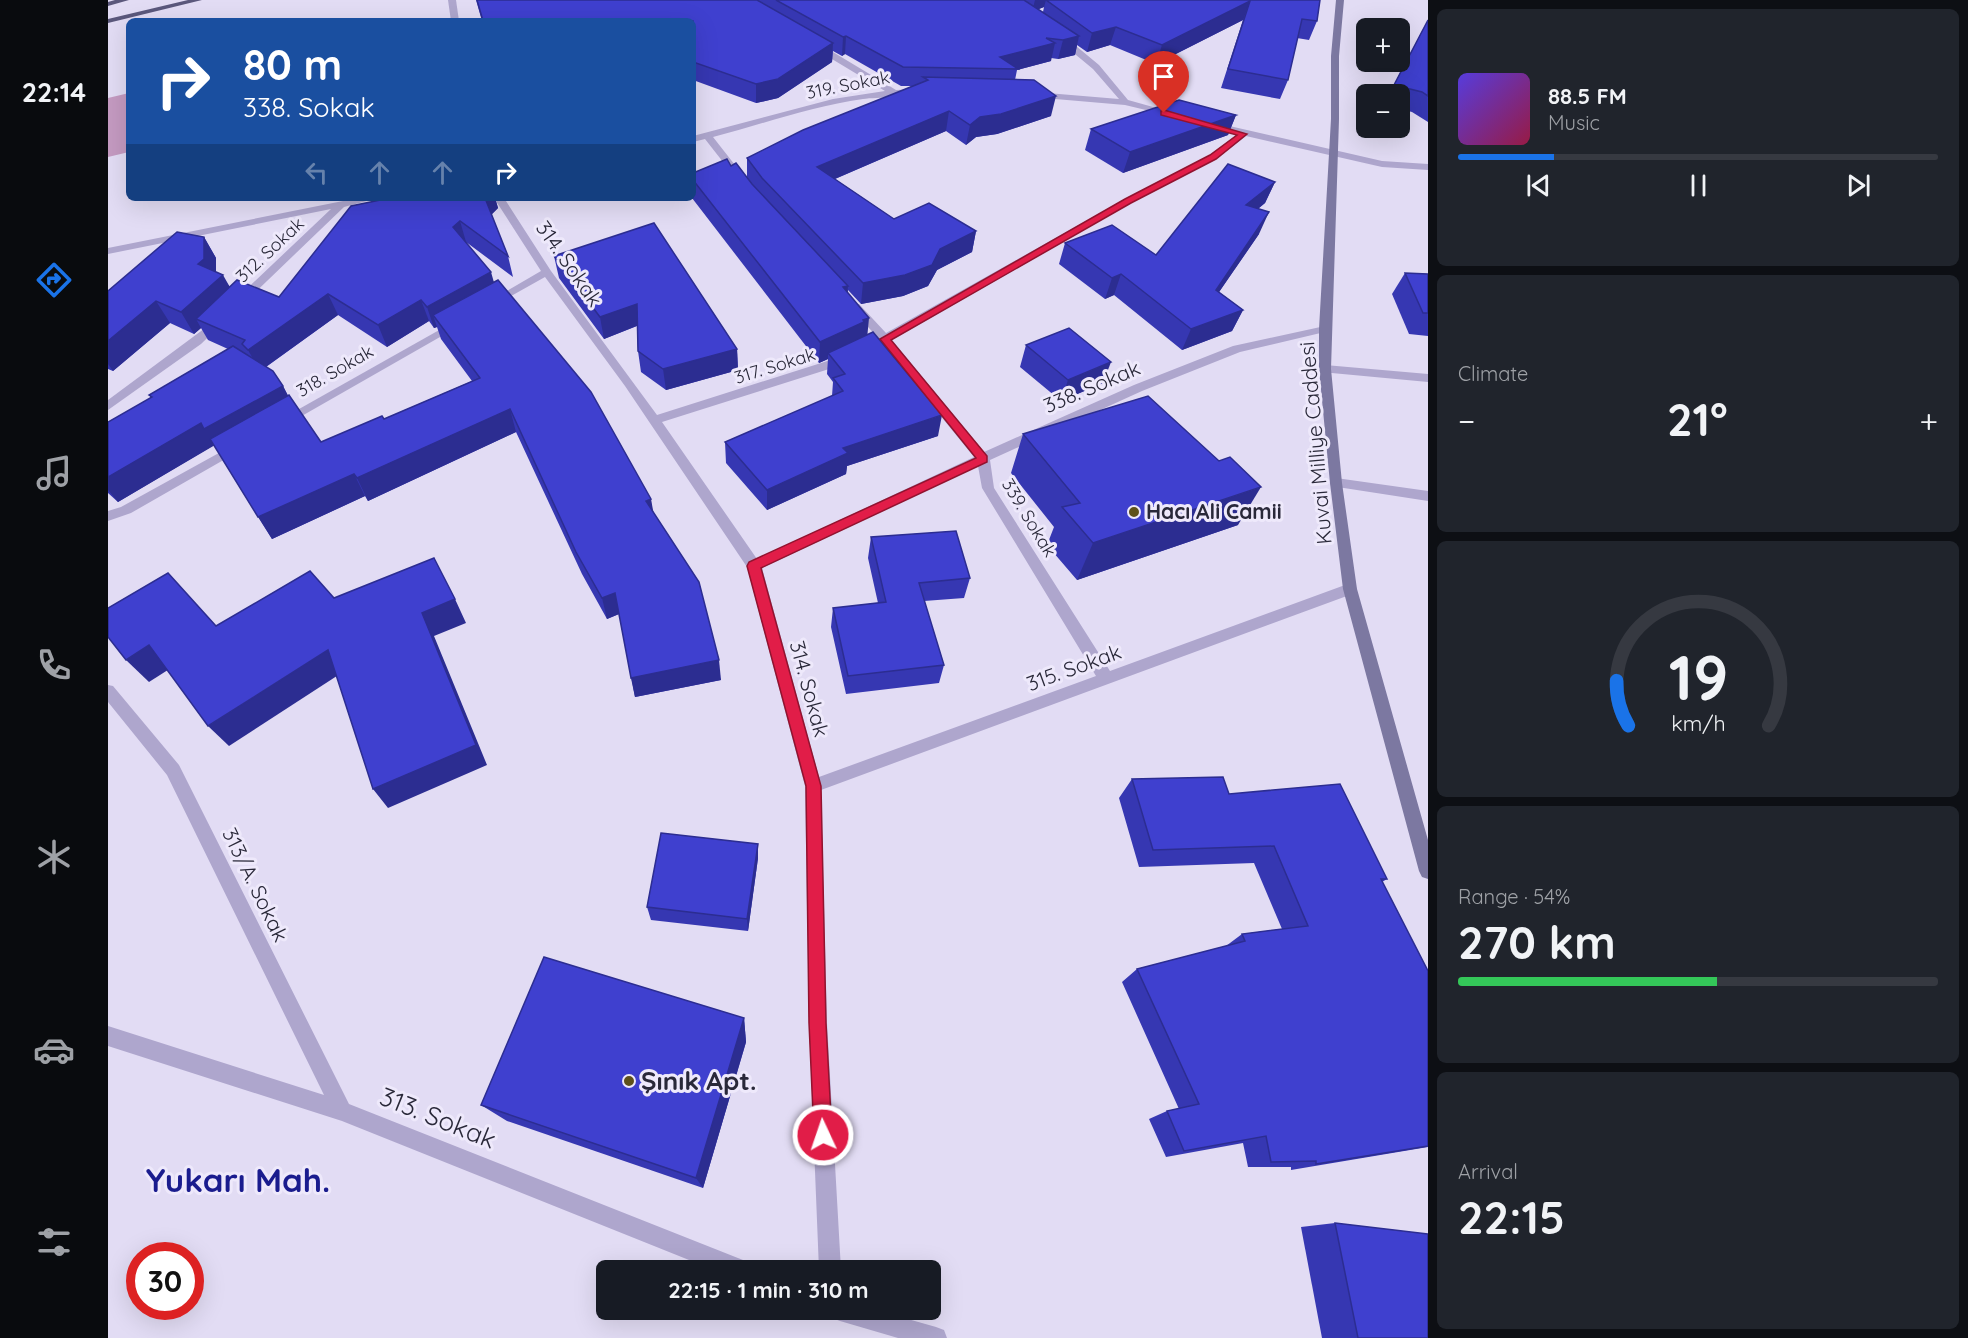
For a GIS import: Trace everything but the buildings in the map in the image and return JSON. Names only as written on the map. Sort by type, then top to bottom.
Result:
[{"type":"main road","points":[[108,4],[125,0]]},
{"type":"main road","points":[[108,21],[198,0]]},
{"type":"street","points":[[452,0],[455,18]]},
{"type":"street","name":"Kuvai Milliye Caddesi","points":[[1340,0],[1335,56],[1335,119],[1331,153],[1325,329],[1325,369],[1336,483],[1350,589],[1428,871]]},
{"type":"street","points":[[1050,30],[1094,63],[1113,84],[1125,102]]},
{"type":"street","points":[[802,38],[892,91]]},
{"type":"street","name":"319. Sokak","points":[[696,138],[836,100],[892,91],[926,92]]},
{"type":"street","points":[[1028,95],[1125,102],[1179,117]]},
{"type":"street","points":[[1200,122],[1243,134],[1382,164],[1428,167]]},
{"type":"street","name":"317. Sokak","points":[[655,420],[834,365],[885,339],[1118,206],[1213,157],[1243,134]]},
{"type":"street","points":[[708,136],[743,183]]},
{"type":"street","points":[[108,251],[361,201]]},
{"type":"street","name":"314. Sokak","points":[[502,201],[547,272],[655,420],[754,566],[813,786],[818,1023],[830,1260]]},
{"type":"street","name":"312. Sokak","points":[[108,406],[197,342],[340,206]]},
{"type":"street","points":[[486,306],[547,272]]},
{"type":"street","name":"339. Sokak","points":[[845,296],[885,339],[983,459],[988,488],[1106,678]]},
{"type":"street","name":"318. Sokak","points":[[270,429],[465,318]]},
{"type":"street","name":"338. Sokak","points":[[754,566],[1117,397],[1226,354],[1325,329]]},
{"type":"street","points":[[1325,369],[1428,378]]},
{"type":"street","points":[[108,516],[126,510],[249,440]]},
{"type":"street","points":[[1336,483],[1428,496]]},
{"type":"street","name":"315. Sokak","points":[[813,786],[1350,589]]},
{"type":"street","name":"313/A. Sokak","points":[[108,691],[173,770],[342,1111]]},
{"type":"street","name":"313. Sokak","points":[[108,1036],[342,1111],[715,1260]]},
{"type":"street","points":[[874,1320],[936,1338]]},
{"type":"shaded area","points":[[126,94],[126,153],[108,157],[108,98]]},
{"type":"place","name":"Hacı Ali Camii","points":[[1134,512]]},
{"type":"place","name":"Şınık Apt.","points":[[629,1081]]},
{"type":"district","name":"Yukarı Mah.","points":[[238,1180]]},
{"type":"route","points":[[823,1135],[813,786],[754,566],[983,459],[885,339],[1128,201],[1213,157],[1243,134],[1164,113]]}]
